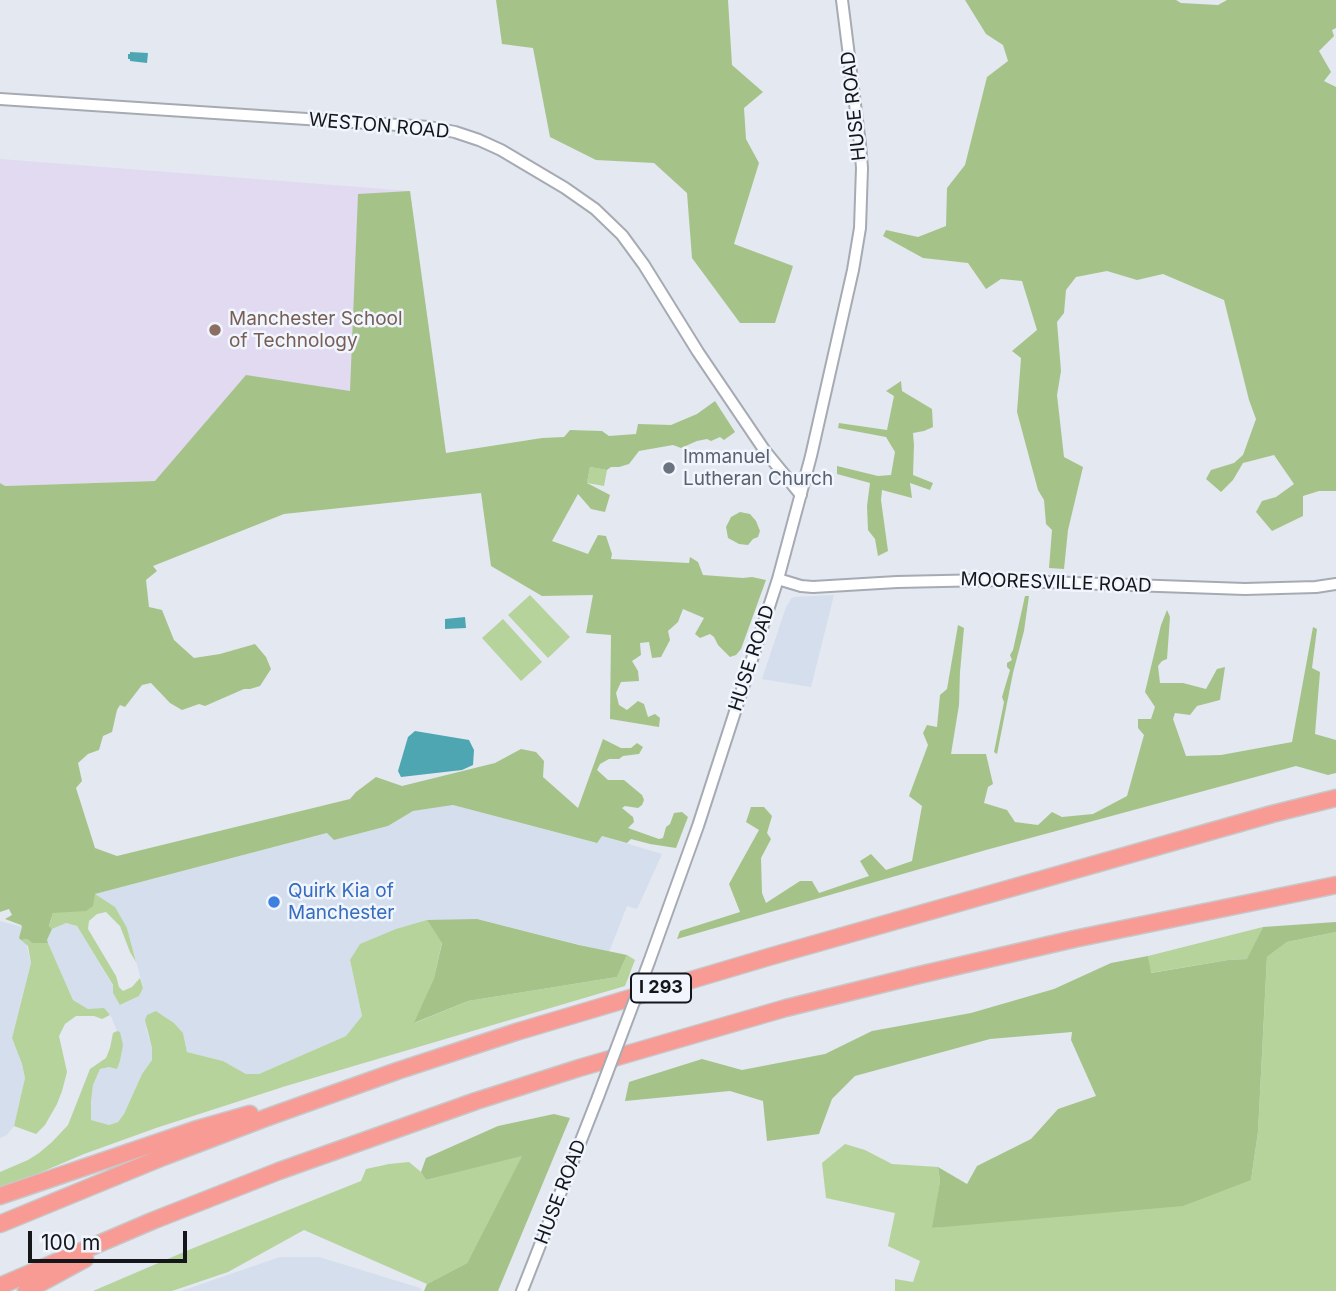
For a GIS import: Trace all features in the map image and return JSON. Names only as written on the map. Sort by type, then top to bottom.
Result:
[{"type":"highway","name":"I 293","points":[[0,1224],[163,1157],[397,1070],[516,1032],[751,961],[1336,798]]},
{"type":"highway","points":[[0,1286],[152,1221],[279,1171],[475,1101],[579,1068],[846,993],[1074,939],[1336,885]]},
{"type":"highway","points":[[0,1196],[194,1130],[397,1070]]},
{"type":"highway","points":[[26,1291],[152,1221]]},
{"type":"street","name":"HUSE ROAD","points":[[522,1291],[598,1097],[698,826],[778,579],[811,456],[860,228],[860,144],[842,0]]},
{"type":"street","name":"WESTON ROAD","points":[[0,99],[429,127],[455,132],[501,150],[595,209],[622,235],[758,440],[801,495]]},
{"type":"street","name":"MOORESVILLE ROAD","points":[[778,579],[813,587],[974,580],[1245,589],[1336,584]]},
{"type":"shaded area","name":"Manchester School of Technology","points":[[0,159],[410,191],[447,464],[155,481],[5,486],[0,483]]},
{"type":"shaded area","points":[[834,595],[811,687],[762,679],[791,599]]},
{"type":"shaded area","points":[[453,805],[596,843],[602,836],[662,854],[637,909],[627,906],[609,952],[477,919],[350,960],[362,1016],[346,1036],[259,1074],[246,1074],[223,1061],[187,1052],[183,1033],[156,1011],[146,1028],[152,1048],[152,1060],[142,1074],[124,1114],[118,1122],[109,1125],[91,1120],[93,1085],[100,1069],[109,1066],[117,1069],[120,1061],[120,1033],[110,1014],[88,1009],[73,1000],[47,940],[52,929],[66,923],[77,926],[113,986],[113,993],[121,1005],[139,996],[143,987],[127,928],[95,894],[328,833],[334,840],[388,826],[413,811]]},
{"type":"shaded area","points":[[0,921],[22,927],[31,963],[12,1038],[25,1078],[14,1126],[7,1135],[0,1138]]},
{"type":"shaded area","points":[[280,1257],[319,1257],[420,1288],[422,1291],[181,1291]]},
{"type":"green space","points":[[496,0],[728,0],[732,65],[763,92],[744,108],[746,139],[759,163],[734,244],[793,266],[775,323],[740,323],[692,258],[687,193],[654,163],[596,160],[550,137],[533,48],[502,44]]},
{"type":"green space","points":[[965,0],[1176,0],[1181,3],[1218,5],[1227,0],[1336,0],[1336,28],[1332,30],[1334,36],[1319,51],[1331,72],[1324,81],[1336,87],[1336,491],[1319,491],[1303,496],[1303,516],[1272,531],[1256,512],[1262,501],[1276,497],[1294,484],[1274,455],[1243,463],[1233,480],[1221,492],[1206,479],[1211,470],[1234,463],[1243,455],[1256,419],[1224,300],[1163,274],[1137,280],[1107,271],[1076,277],[1066,290],[1064,313],[1057,322],[1061,371],[1057,395],[1064,457],[1083,467],[1068,530],[1064,569],[1049,568],[1052,530],[1046,524],[1044,500],[1038,490],[1017,412],[1021,358],[1012,351],[1037,330],[1022,281],[1001,279],[986,289],[968,263],[923,258],[883,236],[886,230],[918,237],[946,226],[947,188],[965,165],[987,77],[1008,61],[1003,45],[986,34]]},
{"type":"green space","points":[[410,191],[446,453],[564,437],[570,430],[602,431],[609,436],[636,434],[638,424],[671,425],[697,414],[715,401],[735,432],[724,440],[720,437],[711,441],[697,441],[681,448],[673,445],[639,451],[629,464],[607,470],[590,467],[587,483],[610,495],[605,512],[591,509],[578,494],[552,541],[588,554],[598,535],[606,536],[611,559],[689,563],[690,557],[698,562],[703,575],[766,580],[741,649],[730,657],[710,634],[700,638],[695,634],[704,618],[683,609],[678,622],[668,631],[670,640],[661,657],[652,658],[649,642],[640,643],[641,655],[632,661],[638,671],[639,681],[621,682],[616,693],[619,705],[627,710],[638,701],[644,704],[648,717],[655,714],[660,718],[659,727],[610,719],[611,635],[586,633],[593,595],[542,596],[491,566],[481,493],[284,514],[153,566],[157,571],[146,580],[149,607],[162,610],[174,640],[194,658],[255,644],[266,657],[271,669],[260,686],[244,689],[205,706],[199,704],[182,710],[170,703],[151,683],[142,685],[125,707],[120,705],[112,732],[103,736],[99,750],[88,754],[78,763],[82,781],[76,788],[95,848],[117,856],[350,799],[376,777],[402,786],[495,763],[521,749],[536,752],[544,761],[543,777],[578,808],[603,739],[621,748],[631,748],[637,743],[643,747],[639,754],[609,759],[600,764],[597,770],[608,780],[624,780],[642,795],[644,800],[638,808],[622,808],[633,817],[634,822],[628,828],[659,839],[663,838],[674,813],[682,812],[688,817],[676,848],[631,839],[627,843],[602,836],[597,843],[453,805],[413,811],[388,826],[334,840],[327,833],[95,894],[93,906],[86,911],[53,913],[48,943],[21,940],[21,925],[5,919],[12,915],[9,909],[0,912],[0,483],[5,486],[155,481],[246,375],[350,391],[358,194]]},
{"type":"green space","points":[[901,381],[902,391],[932,409],[933,427],[913,433],[913,475],[933,483],[930,490],[910,483],[912,498],[882,490],[888,551],[878,556],[875,539],[868,530],[870,483],[837,474],[837,466],[878,476],[891,475],[895,452],[886,437],[838,428],[839,423],[887,430],[894,396],[886,391]]},
{"type":"green space","points":[[590,467],[607,470],[604,486],[587,483]]},
{"type":"green space","points":[[740,512],[750,514],[760,531],[758,537],[748,545],[728,538],[726,527],[731,517]]},
{"type":"green space","points":[[530,595],[570,637],[548,658],[508,615]]},
{"type":"green space","points":[[1025,596],[1029,596],[1024,631],[997,754],[994,752],[1004,702],[1002,697],[1010,670],[1007,663],[1012,660],[1010,655]]},
{"type":"green space","points":[[1167,610],[1170,617],[1167,659],[1158,666],[1160,683],[1183,683],[1206,689],[1217,669],[1225,667],[1220,700],[1197,706],[1190,715],[1175,713],[1173,719],[1186,756],[1221,755],[1292,742],[1313,627],[1317,629],[1312,668],[1320,672],[1315,734],[1336,740],[1336,773],[1328,775],[1296,766],[986,850],[677,939],[680,931],[740,912],[729,884],[759,830],[746,822],[751,807],[764,807],[772,816],[767,833],[771,839],[761,858],[762,893],[766,903],[800,881],[812,881],[819,893],[869,876],[860,861],[871,854],[886,870],[912,861],[922,806],[909,796],[928,745],[923,733],[927,725],[937,727],[940,695],[947,689],[958,625],[964,628],[959,705],[951,754],[986,754],[993,784],[988,787],[984,803],[1007,810],[1015,822],[1038,825],[1052,812],[1062,817],[1093,814],[1127,796],[1144,735],[1138,728],[1138,719],[1151,719],[1155,707],[1145,692]]},
{"type":"green space","points":[[503,619],[542,662],[521,681],[482,638]]},
{"type":"green space","points":[[95,894],[115,907],[127,928],[136,962],[120,926],[106,912],[97,914],[89,921],[88,929],[116,976],[119,987],[123,991],[132,987],[140,978],[143,988],[139,996],[120,1005],[113,993],[113,985],[77,926],[66,923],[52,929],[49,927],[53,913]]},
{"type":"green space","points":[[477,919],[627,955],[617,977],[468,1001],[414,1023],[434,978],[442,943],[427,920]]},
{"type":"green space","points":[[427,920],[442,942],[434,978],[415,1023],[468,1001],[617,977],[627,955],[635,960],[625,986],[286,1086],[156,1128],[0,1188],[0,1172],[39,1153],[68,1125],[90,1069],[106,1058],[113,1033],[120,1032],[123,1045],[120,1061],[117,1069],[100,1069],[93,1085],[91,1102],[91,1120],[109,1125],[118,1122],[124,1114],[142,1074],[152,1060],[145,1020],[147,1015],[156,1011],[174,1023],[183,1033],[187,1052],[223,1061],[246,1074],[259,1074],[346,1036],[362,1016],[350,960],[360,944]]},
{"type":"green space","points":[[1336,922],[1336,932],[1287,942],[1267,957],[1258,1132],[1251,1180],[1183,1206],[932,1228],[940,1181],[938,1167],[967,1184],[977,1166],[1031,1139],[1058,1109],[1096,1096],[1071,1040],[1072,1032],[990,1039],[855,1076],[832,1099],[819,1134],[767,1141],[763,1101],[730,1091],[625,1101],[629,1082],[702,1059],[742,1070],[825,1054],[872,1031],[971,1013],[1054,989],[1111,963],[1148,956],[1151,973],[1247,959],[1263,927]]},
{"type":"green space","points":[[1263,927],[1248,959],[1150,973],[1148,956]]},
{"type":"green space","points":[[1336,932],[1336,1291],[895,1291],[895,1279],[913,1282],[920,1261],[888,1246],[895,1213],[826,1198],[822,1163],[845,1144],[865,1150],[892,1164],[938,1167],[940,1181],[933,1228],[1251,1180],[1258,1132],[1267,957],[1287,942]]},
{"type":"green space","points":[[27,939],[32,943],[48,943],[73,1000],[88,1009],[104,1008],[110,1015],[102,1019],[76,1016],[65,1024],[59,1036],[67,1072],[62,1091],[45,1125],[36,1134],[14,1126],[25,1078],[12,1038],[31,963],[28,946],[21,940]]},
{"type":"green space","points":[[554,1114],[570,1118],[498,1291],[424,1291],[427,1284],[467,1263],[522,1156],[426,1180],[421,1172],[426,1158],[498,1126]]},
{"type":"green space","points":[[523,1155],[467,1263],[427,1284],[304,1230],[228,1272],[172,1291],[93,1291],[361,1181],[366,1169],[409,1162],[426,1180]]},
{"type":"water","points":[[130,52],[148,53],[147,63],[130,61]]},
{"type":"water","points":[[465,617],[466,628],[445,629],[445,619]]},
{"type":"water","points":[[415,731],[469,740],[474,750],[473,765],[462,770],[401,777],[398,771],[408,737]]},
{"type":"place","name":"Manchester School of Technology","points":[[215,330]]},
{"type":"place","name":"Immanuel Lutheran Church","points":[[669,468]]},
{"type":"place","name":"Quirk Kia of Manchester","points":[[274,902]]}]
